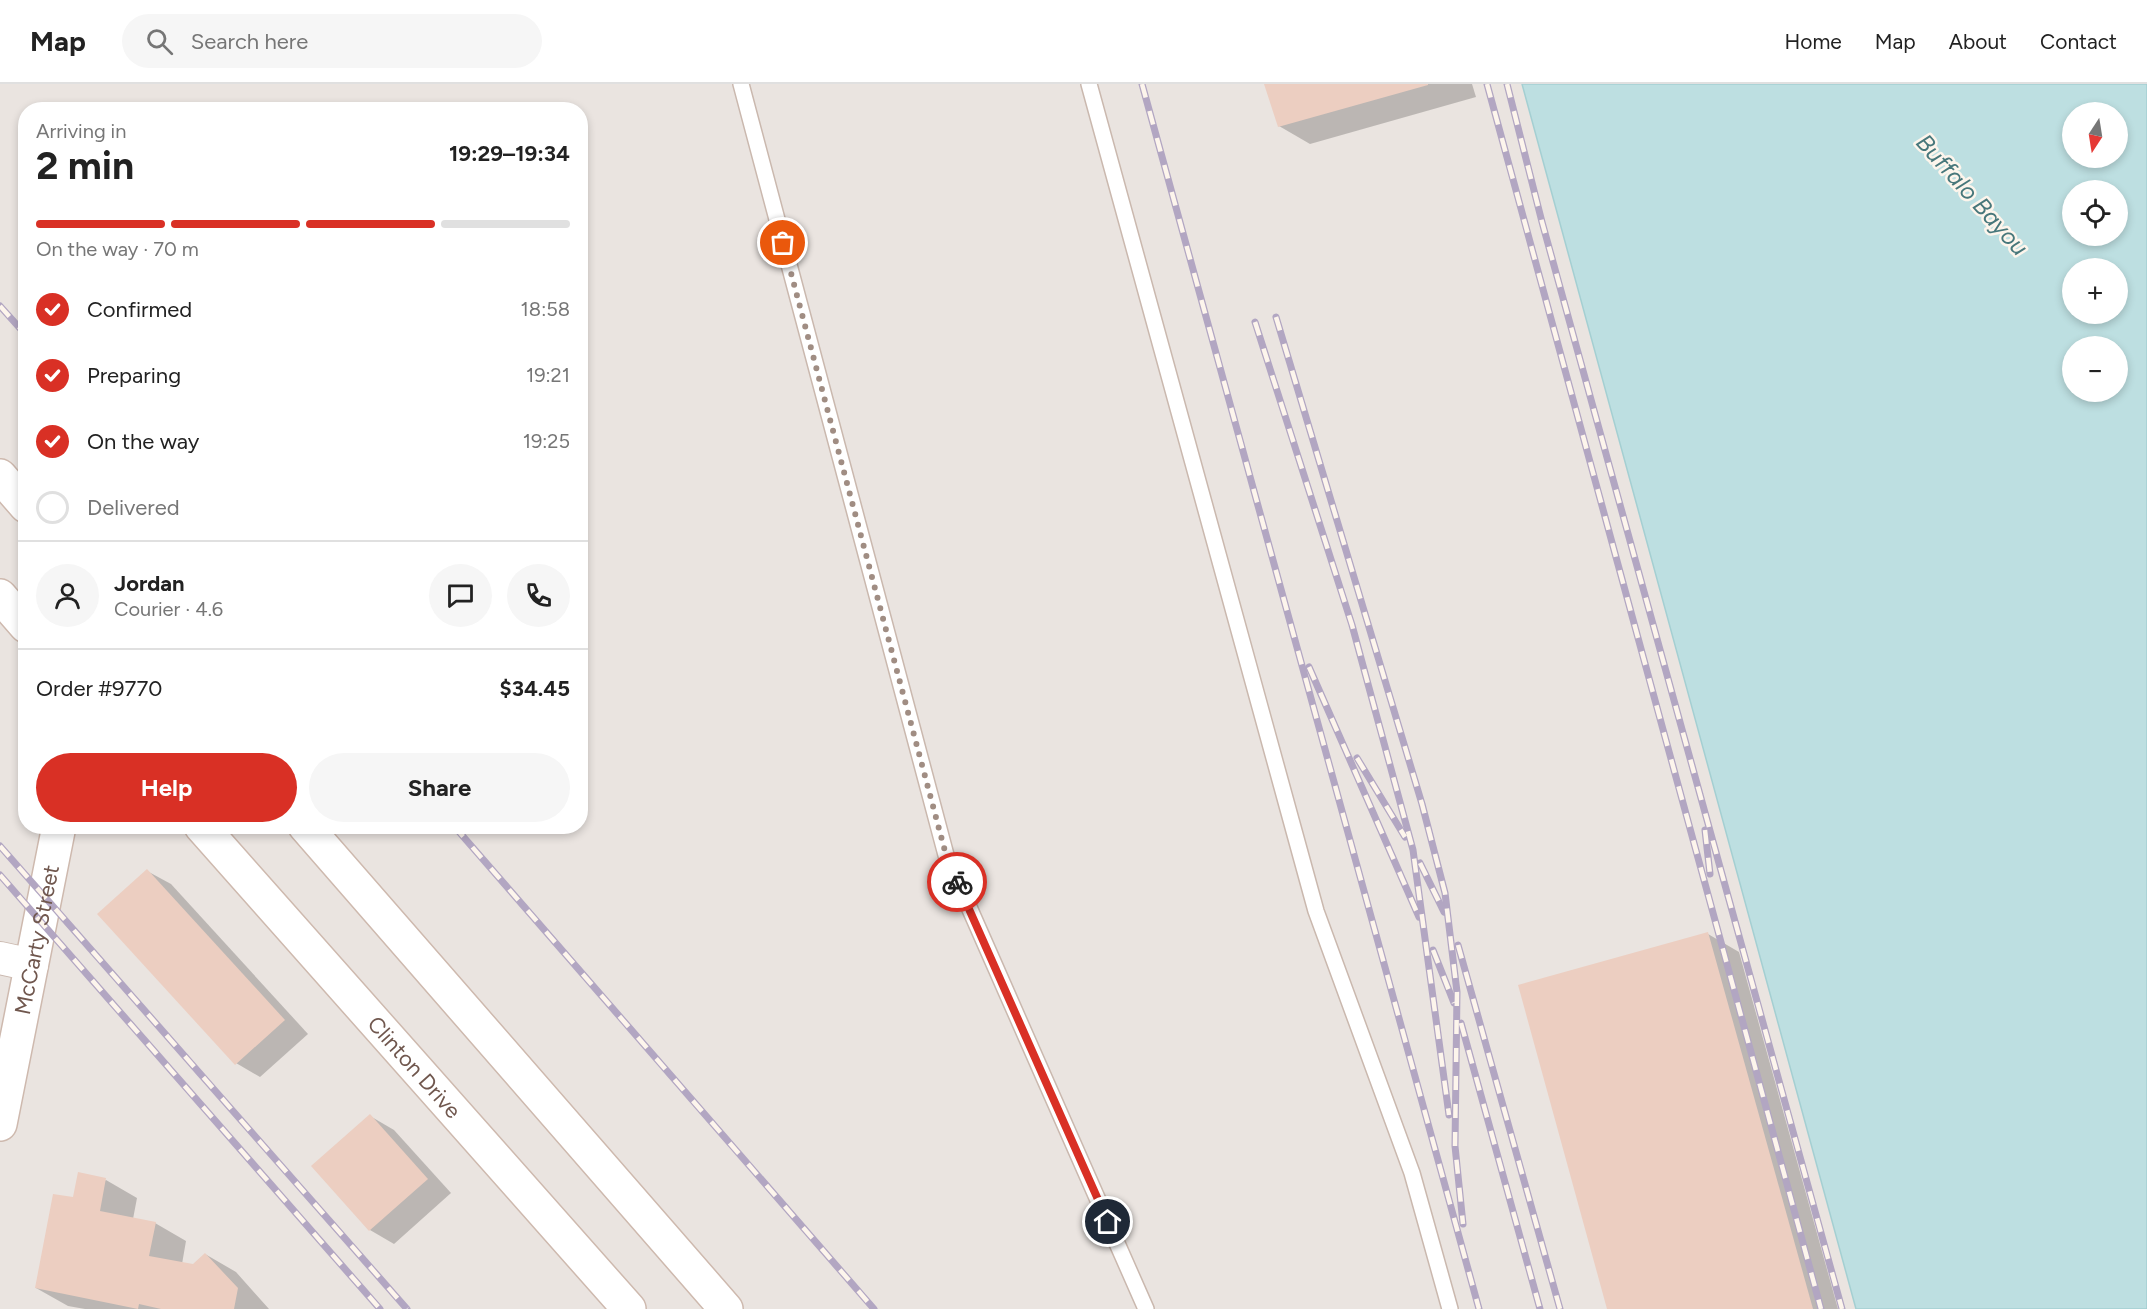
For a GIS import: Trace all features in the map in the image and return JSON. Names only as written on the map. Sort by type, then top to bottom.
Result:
[{"type":"main road","points":[[0,476],[18,497]]},
{"type":"main road","points":[[0,596],[18,617]]},
{"type":"main road","name":"McCarty Street","points":[[0,1124],[57,834]]},
{"type":"main road","name":"Clinton Drive","points":[[208,834],[629,1309]]},
{"type":"main road","points":[[312,834],[726,1309]]},
{"type":"street","points":[[0,958],[32,965]]},
{"type":"lane","points":[[741,84],[946,855],[1146,1309]]},
{"type":"lane","points":[[1089,84],[1316,911],[1412,1173],[1450,1309]]},
{"type":"shaded area","points":[[0,84],[1522,84],[1856,1309],[0,1309]]},
{"type":"water","name":"Buffalo Bayou","points":[[1522,84],[2147,84],[2147,1309],[1856,1309]]},
{"type":"building","points":[[1264,84],[1428,84],[1428,85],[1278,127]]},
{"type":"building","points":[[147,869],[285,1020],[235,1065],[97,914]]},
{"type":"building","points":[[1708,932],[1813,1309],[1607,1309],[1518,985]]},
{"type":"building","points":[[370,1114],[428,1179],[369,1231],[311,1166]]},
{"type":"building","points":[[78,1172],[106,1178],[100,1211],[156,1222],[149,1256],[193,1264],[205,1253],[238,1288],[234,1309],[161,1309],[139,1304],[138,1309],[35,1288],[53,1194],[73,1197]]},
{"type":"railway","points":[[1142,84],[1479,1309]]},
{"type":"railway","points":[[1487,84],[1821,1309]]},
{"type":"railway","points":[[1507,84],[1542,222],[1842,1309]]},
{"type":"railway","points":[[0,306],[18,326]]},
{"type":"railway","points":[[1276,317],[1422,804],[1445,893],[1457,992],[1455,1146],[1463,1224]]},
{"type":"railway","points":[[1255,322],[1352,625],[1413,850],[1449,1115]]},
{"type":"railway","points":[[1309,667],[1419,917]]},
{"type":"railway","points":[[1357,758],[1405,837]]},
{"type":"railway","points":[[1705,830],[1710,874]]},
{"type":"railway","points":[[461,834],[874,1309]]},
{"type":"railway","points":[[0,846],[407,1309]]},
{"type":"railway","points":[[1420,863],[1444,912]]},
{"type":"railway","points":[[0,875],[380,1309]]},
{"type":"railway","points":[[1458,945],[1560,1309]]},
{"type":"railway","points":[[1433,950],[1454,1003]]},
{"type":"railway","points":[[1461,1023],[1540,1309]]},
{"type":"way so far","points":[[783,243],[946,855],[957,882]]},
{"type":"route","points":[[957,882],[1108,1222]]}]
